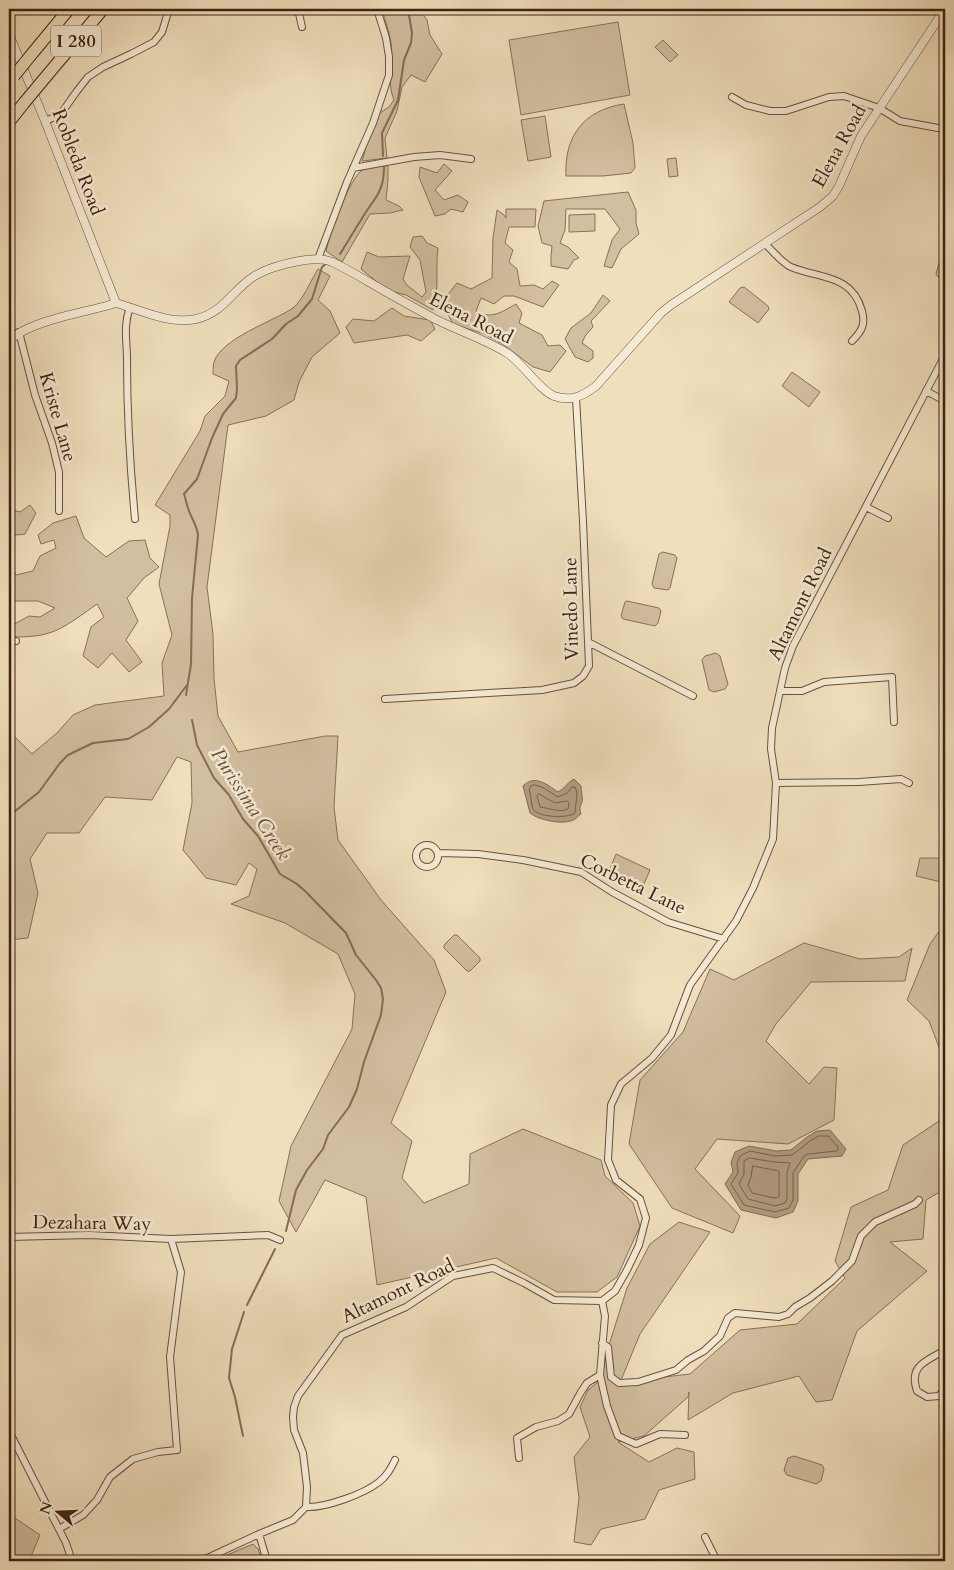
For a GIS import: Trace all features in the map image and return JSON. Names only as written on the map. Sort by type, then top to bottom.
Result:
[{"type":"highway","name":"I 280","points":[[11,79],[69,9]]},
{"type":"highway","name":"I 280","points":[[9,122],[102,9]]},
{"type":"street","points":[[45,121],[60,115],[88,77],[103,67],[154,42],[162,32],[169,9]]},
{"type":"street","points":[[298,9],[302,27]]},
{"type":"street","points":[[318,259],[353,168],[373,123],[389,75],[386,38],[377,9]]},
{"type":"street","name":"Elena Road","points":[[116,303],[170,320],[197,319],[216,312],[252,278],[268,268],[318,259],[332,262],[436,319],[498,348],[509,355],[543,388],[553,395],[576,398],[586,394],[596,386],[647,328],[671,305],[820,207],[833,196],[860,136],[945,9]]},
{"type":"street","name":"Robleda Road","points":[[9,36],[45,121],[116,303]]},
{"type":"street","points":[[732,97],[746,105],[770,111],[786,111],[829,96],[844,96],[879,108],[900,122],[938,128]]},
{"type":"street","points":[[353,168],[414,157],[471,158]]},
{"type":"street","points":[[765,244],[789,266],[834,280],[846,285],[854,292],[863,313],[863,326],[862,332],[852,341]]},
{"type":"street","points":[[9,341],[19,332],[34,326],[116,303]]},
{"type":"street","points":[[130,307],[126,317],[125,330],[135,519]]},
{"type":"street","name":"Kriste Lane","points":[[19,332],[35,395],[52,442],[59,472],[59,511]]},
{"type":"street","name":"Altamont Road","points":[[306,1507],[307,1487],[303,1453],[294,1430],[294,1407],[298,1396],[342,1335],[406,1307],[453,1276],[493,1268],[554,1300],[602,1301],[615,1291],[628,1270],[639,1245],[646,1218],[640,1199],[616,1180],[608,1160],[611,1105],[621,1084],[652,1058],[670,1035],[690,985],[736,921],[753,888],[773,839],[776,783],[771,749],[772,728],[785,668],[793,646],[945,355]]},
{"type":"street","points":[[926,391],[945,401]]},
{"type":"street","name":"Vinedo Lane","points":[[385,699],[542,690],[574,683],[583,676],[589,666],[576,398]]},
{"type":"street","points":[[866,507],[888,518]]},
{"type":"street","points":[[588,642],[693,696]]},
{"type":"street","points":[[780,691],[802,691],[824,682],[892,677],[894,722]]},
{"type":"street","points":[[776,783],[859,782],[901,779],[909,783]]},
{"type":"street","name":"Corbetta Lane","points":[[438,853],[478,854],[523,860],[581,872],[612,892],[668,922],[724,939]]},
{"type":"street","points":[[602,1343],[608,1347],[611,1377],[619,1383],[638,1382],[676,1370],[688,1360],[704,1351],[720,1336],[728,1318],[735,1313],[779,1317],[788,1314],[832,1281],[852,1261],[861,1236],[875,1222],[915,1204],[919,1200]]},
{"type":"street","name":"Dezahara Way","points":[[9,1237],[90,1235],[171,1239],[181,1272],[170,1357],[177,1450],[158,1452],[133,1459],[110,1477],[97,1500],[83,1515],[59,1529]]},
{"type":"street","points":[[171,1239],[268,1235],[280,1240]]},
{"type":"street","points":[[602,1301],[605,1316],[600,1376],[607,1406],[618,1436],[636,1444],[660,1434],[685,1435]]},
{"type":"street","points":[[945,1350],[926,1360],[916,1369],[913,1381],[917,1391],[927,1397],[938,1396],[945,1388]]},
{"type":"street","points":[[519,1458],[517,1438],[569,1414],[587,1383],[600,1376]]},
{"type":"street","points":[[9,1430],[66,1543],[72,1561]]},
{"type":"street","points":[[201,1561],[293,1520],[306,1507],[316,1507],[361,1493],[381,1480],[395,1460]]},
{"type":"street","points":[[259,1534],[267,1561]]},
{"type":"street","points":[[705,1537],[717,1561]]},
{"type":"shaded area","points":[[382,9],[419,9],[427,20],[430,35],[442,54],[425,82],[411,75],[402,87],[397,111],[385,138],[387,158],[362,161],[375,116],[389,107],[394,100],[390,79],[391,43]]},
{"type":"shaded area","points":[[618,22],[630,95],[521,115],[509,40]]},
{"type":"shaded area","points":[[663,40],[678,55],[670,62],[655,47]]},
{"type":"shaded area","points":[[624,104],[633,143],[635,168],[631,173],[603,176],[566,176],[566,162],[569,149],[579,127],[598,112]]},
{"type":"shaded area","points":[[545,116],[551,157],[528,161],[521,120]]},
{"type":"shaded area","points":[[676,158],[678,176],[669,177],[667,159]]},
{"type":"shaded area","points":[[444,164],[452,171],[435,190],[444,200],[458,195],[468,202],[463,212],[451,209],[445,214],[435,216],[419,177],[420,167],[437,173]]},
{"type":"shaded area","points":[[388,166],[386,200],[403,210],[370,214],[342,262],[326,251],[347,193],[359,173],[365,168]]},
{"type":"shaded area","points":[[628,192],[636,210],[636,223],[639,234],[621,249],[612,268],[604,266],[612,240],[620,229],[605,209],[566,209],[565,230],[560,243],[568,247],[579,258],[574,260],[568,269],[551,266],[552,246],[542,243],[538,226],[544,201]]},
{"type":"shaded area","points":[[506,209],[536,209],[535,227],[509,227],[505,243],[513,250],[509,262],[517,269],[520,286],[534,285],[543,289],[552,281],[559,285],[543,307],[514,296],[504,296],[494,304],[481,298],[476,311],[492,315],[516,304],[522,313],[519,323],[542,335],[548,346],[560,345],[566,351],[550,372],[533,367],[504,345],[484,334],[453,324],[446,311],[445,298],[457,283],[471,289],[492,278],[493,238],[497,210],[506,218]]},
{"type":"shaded area","points":[[595,214],[595,231],[569,232],[569,215]]},
{"type":"shaded area","points":[[422,236],[427,243],[438,248],[436,294],[433,310],[406,295],[387,290],[361,269],[367,252],[379,257],[410,256],[403,279],[407,285],[422,297],[426,292],[420,260],[410,247],[413,237]]},
{"type":"shaded area","points":[[945,241],[945,279],[938,277],[936,274]]},
{"type":"shaded area","points":[[318,269],[330,276],[318,300],[330,311],[340,333],[312,357],[299,382],[294,400],[266,416],[228,425],[207,587],[213,634],[214,679],[218,716],[238,752],[325,736],[338,736],[334,807],[338,840],[381,900],[434,960],[446,992],[391,1123],[412,1141],[402,1178],[424,1203],[469,1184],[470,1154],[523,1129],[601,1160],[605,1176],[633,1203],[640,1226],[617,1277],[597,1292],[557,1292],[496,1258],[377,1285],[366,1197],[325,1180],[296,1232],[279,1201],[291,1146],[352,1029],[355,994],[338,954],[285,923],[231,904],[249,896],[257,869],[249,863],[236,885],[206,878],[183,850],[192,803],[191,762],[177,757],[152,800],[105,797],[79,833],[47,833],[30,859],[38,893],[28,938],[9,940],[9,744],[15,737],[32,754],[57,733],[73,715],[95,705],[164,696],[162,663],[172,635],[159,584],[170,526],[170,515],[155,505],[200,431],[205,416],[225,396],[229,381],[213,374],[214,362],[219,353],[237,338],[293,308]]},
{"type":"shaded area","points":[[744,287],[768,306],[769,309],[758,323],[729,302],[740,288]]},
{"type":"shaded area","points":[[603,295],[610,301],[591,321],[593,327],[582,343],[593,351],[593,358],[588,362],[575,357],[565,339],[571,328],[591,313]]},
{"type":"shaded area","points":[[392,308],[404,316],[430,320],[435,329],[421,341],[407,335],[354,343],[346,327],[353,319],[374,321]]},
{"type":"shaded area","points":[[792,372],[820,392],[809,407],[782,386]]},
{"type":"shaded area","points":[[30,505],[36,513],[25,534],[16,535],[9,543],[9,506],[13,510],[20,512]]},
{"type":"shaded area","points":[[76,516],[84,538],[106,557],[129,541],[145,540],[150,558],[159,567],[144,578],[127,598],[138,621],[126,640],[142,662],[129,672],[112,653],[98,668],[83,656],[91,627],[104,617],[97,604],[55,631],[34,636],[9,637],[9,627],[29,616],[40,617],[55,608],[38,601],[9,601],[9,566],[11,564],[16,575],[33,571],[40,556],[56,548],[54,540],[41,544],[38,535],[53,523]]},
{"type":"shaded area","points":[[663,552],[675,555],[677,558],[668,590],[654,588],[652,584],[659,554]]},
{"type":"shaded area","points":[[627,601],[659,608],[661,611],[658,623],[655,626],[623,619],[621,616]]},
{"type":"shaded area","points":[[716,653],[720,656],[728,684],[725,689],[714,692],[709,690],[702,660],[705,656]]},
{"type":"shaded area","points":[[616,854],[650,870],[643,886],[609,871]]},
{"type":"shaded area","points":[[920,858],[945,858],[945,883],[916,876]]},
{"type":"shaded area","points":[[945,923],[945,1189],[926,1200],[923,1239],[890,1242],[927,1271],[857,1331],[832,1400],[816,1402],[799,1376],[733,1393],[688,1420],[689,1392],[688,1397],[644,1436],[618,1442],[649,1462],[677,1448],[694,1452],[695,1479],[659,1490],[645,1519],[601,1529],[591,1545],[574,1542],[579,1498],[574,1457],[590,1437],[580,1407],[588,1390],[597,1383],[627,1288],[650,1244],[679,1222],[710,1232],[640,1334],[619,1385],[690,1374],[740,1330],[797,1324],[845,1278],[835,1261],[851,1207],[888,1190],[903,1145],[939,1121],[942,1055],[929,1021],[907,1000],[930,944]]},
{"type":"shaded area","points":[[454,935],[457,935],[480,958],[480,961],[470,971],[467,971],[444,948],[444,945]]},
{"type":"shaded area","points":[[804,943],[860,959],[899,957],[912,948],[905,981],[811,982],[776,1024],[766,1041],[809,1084],[824,1067],[837,1068],[834,1120],[788,1144],[717,1139],[695,1169],[740,1216],[733,1233],[672,1208],[629,1144],[640,1080],[683,1032],[710,969],[734,980]]},
{"type":"shaded area","points":[[794,1456],[822,1465],[824,1469],[821,1481],[816,1484],[787,1475],[784,1470],[788,1458]]},
{"type":"shaded area","points":[[9,1514],[40,1535],[29,1561],[9,1561]]},
{"type":"shaded area","points":[[253,1544],[258,1549],[262,1561],[213,1561]]},
{"type":"water","points":[[574,779],[581,786],[582,798],[581,814],[576,819],[558,822],[539,818],[530,813],[523,786],[527,782],[540,782],[558,792]]},
{"type":"water","points":[[830,1130],[846,1149],[842,1156],[808,1159],[798,1174],[798,1201],[793,1212],[776,1218],[741,1210],[725,1184],[733,1172],[731,1162],[735,1152],[749,1146],[776,1151],[791,1150],[817,1131]]},
{"type":"waterway","name":"Purissima Creek","points":[[383,156],[382,133],[398,100],[404,60],[411,43],[412,33],[408,9]]},
{"type":"waterway","name":"Purissima Creek","points":[[340,254],[377,196],[384,176],[384,167]]},
{"type":"waterway","name":"Purissima Creek","points":[[186,695],[191,664],[192,598],[198,535],[184,494],[197,479],[223,414],[236,398],[236,366],[240,360],[272,339],[286,324],[298,316],[312,299],[322,267],[327,263]]},
{"type":"waterway","points":[[9,816],[39,792],[68,755],[93,743],[128,739],[149,727],[169,709],[187,685]]},
{"type":"waterway","name":"Purissima Creek","points":[[192,720],[197,745],[214,778],[229,795],[243,819],[258,836],[280,874],[306,892],[346,933],[356,955],[381,988],[383,999],[381,1015],[364,1062],[357,1089],[349,1107],[328,1135],[323,1149],[307,1170],[296,1190],[286,1231]]},
{"type":"waterway","name":"Purissima Creek","points":[[247,1305],[275,1249]]},
{"type":"waterway","name":"Purissima Creek","points":[[243,1436],[229,1378],[232,1349],[244,1312]]}]
